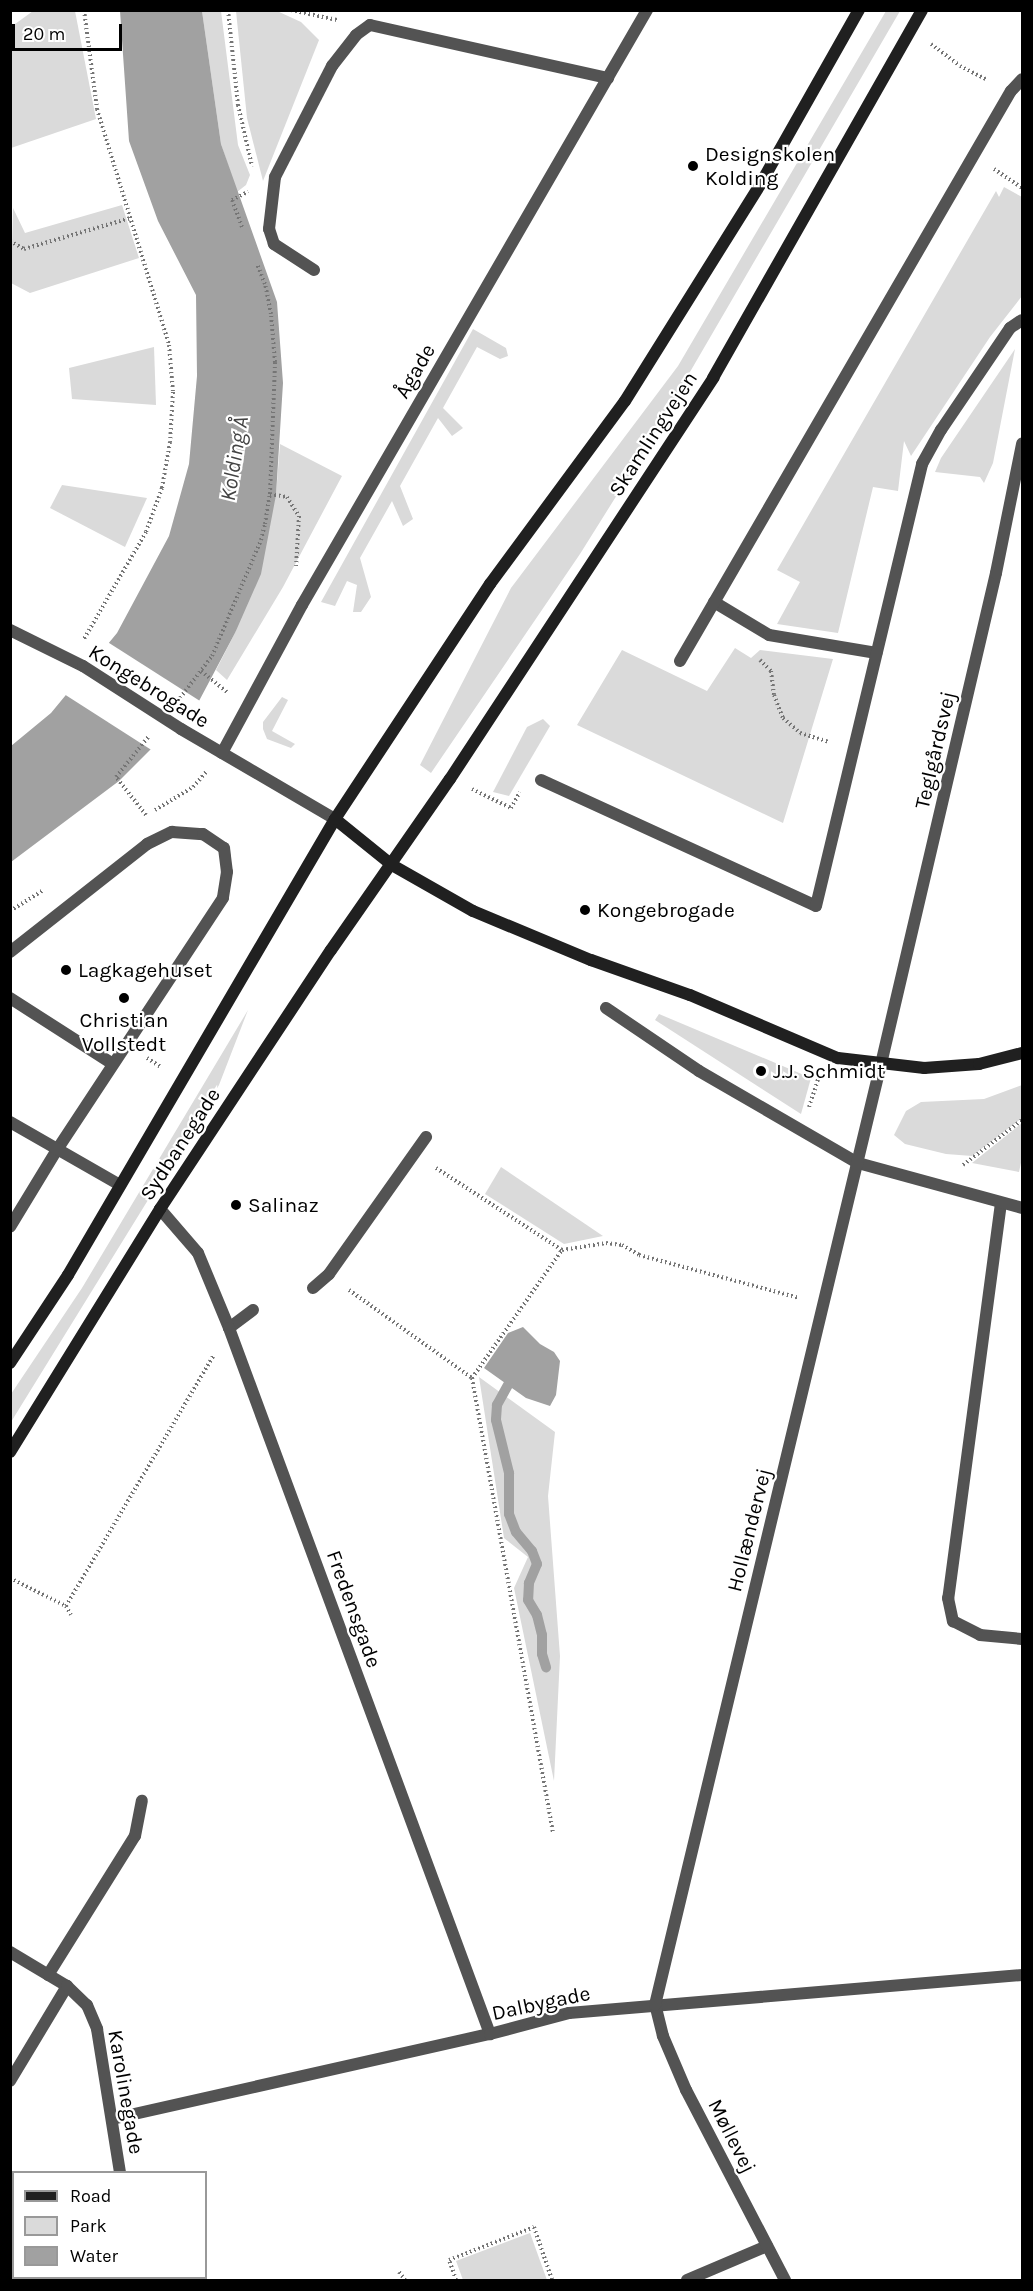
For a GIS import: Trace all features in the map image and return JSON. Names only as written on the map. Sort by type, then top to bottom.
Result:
[{"type":"main road","name":"Skamlingvejen","points":[[335,819],[490,584],[626,401],[761,183],[859,10]]},
{"type":"main road","name":"Skamlingvejen","points":[[392,865],[713,378],[922,10]]},
{"type":"main road","name":"Kongebrogade","points":[[335,819],[392,865],[473,911],[591,960],[690,995],[838,1058],[924,1068],[979,1064],[1023,1053]]},
{"type":"main road","name":"Sydbanegade","points":[[10,1363],[68,1275],[335,819]]},
{"type":"main road","name":"Sydbanegade","points":[[10,1452],[160,1209],[331,950],[392,865]]},
{"type":"street","name":"Ågade","points":[[222,753],[302,605],[647,10]]},
{"type":"street","points":[[314,270],[274,244],[269,229],[275,177],[332,66],[356,35],[370,25],[608,78]]},
{"type":"street","points":[[680,661],[1006,100],[1023,79]]},
{"type":"street","points":[[541,780],[816,906],[922,464],[941,430],[1010,328],[1023,320]]},
{"type":"street","name":"Teglgårdsvej","points":[[881,1064],[996,573],[1023,444]]},
{"type":"street","points":[[714,602],[769,635],[877,653]]},
{"type":"street","name":"Kongebrogade","points":[[10,630],[77,663],[181,729],[335,819]]},
{"type":"street","points":[[10,952],[147,844],[172,832],[203,834],[224,848],[227,872],[223,898],[58,1148],[10,1227]]},
{"type":"street","points":[[10,998],[113,1064]]},
{"type":"street","points":[[606,1008],[699,1071],[858,1163],[1023,1208]]},
{"type":"street","name":"Hollændervej","points":[[655,2005],[881,1064]]},
{"type":"street","points":[[10,1122],[120,1185]]},
{"type":"street","points":[[313,1288],[329,1274],[426,1137]]},
{"type":"street","points":[[1001,1203],[948,1598],[952,1621],[980,1635],[1023,1639]]},
{"type":"street","name":"Fredensgade","points":[[160,1209],[198,1253],[229,1328],[490,2034]]},
{"type":"street","points":[[229,1328],[253,1311]]},
{"type":"street","points":[[48,1974],[135,1836],[142,1801]]},
{"type":"street","name":"Karolinegade","points":[[10,1952],[67,1986],[87,2006],[97,2029],[120,2171]]},
{"type":"street","name":"Dalbygade","points":[[111,2119],[490,2034],[569,2013],[1023,1975]]},
{"type":"street","points":[[10,2080],[67,1986]]},
{"type":"street","name":"Møllevej","points":[[655,2005],[663,2036],[686,2090],[785,2280]]},
{"type":"street","points":[[687,2280],[767,2246]]},
{"type":"path","points":[[77,663],[146,532],[162,488],[170,442],[173,392],[169,345],[97,109],[84,10]]},
{"type":"path","points":[[228,10],[238,105],[253,170]]},
{"type":"path","points":[[291,10],[301,15],[370,25]]},
{"type":"path","points":[[911,29],[960,66],[986,79]]},
{"type":"path","points":[[1003,176],[1023,188]]},
{"type":"path","points":[[244,232],[232,200],[250,191]]},
{"type":"path","points":[[10,241],[24,249],[131,218]]},
{"type":"path","points":[[188,688],[216,646],[261,540],[270,494],[275,362],[267,294],[253,253]]},
{"type":"path","points":[[270,494],[287,497],[299,516],[295,558],[302,605]]},
{"type":"path","points":[[756,656],[771,671],[774,695],[783,718],[800,733],[854,749]]},
{"type":"path","points":[[201,670],[246,705]]},
{"type":"path","points":[[129,760],[116,777],[146,815]]},
{"type":"path","points":[[450,778],[511,808],[530,775],[541,780]]},
{"type":"path","points":[[125,1046],[182,1079]]},
{"type":"path","points":[[801,1132],[826,1053]]},
{"type":"path","points":[[936,1185],[1023,1120]]},
{"type":"path","points":[[432,1166],[562,1250],[606,1243],[622,1245],[639,1255],[823,1305]]},
{"type":"path","points":[[472,1378],[562,1250]]},
{"type":"path","points":[[354,1282],[348,1292],[472,1378],[553,1834]]},
{"type":"path","points":[[66,1606],[229,1328]]},
{"type":"path","points":[[10,1578],[66,1606],[70,1615]]},
{"type":"path","points":[[456,2280],[449,2260],[534,2227],[552,2280]]},
{"type":"path","points":[[399,2272],[405,2280]]},
{"type":"green space","points":[[33,11],[75,11],[96,119],[11,148],[11,27]]},
{"type":"green space","points":[[202,11],[221,11],[238,145],[250,175],[246,185],[237,192],[221,144]]},
{"type":"green space","points":[[236,11],[277,11],[301,22],[319,40],[263,181],[247,118]]},
{"type":"green space","points":[[886,11],[900,11],[637,463],[580,554],[431,773],[420,765],[511,588],[678,366]]},
{"type":"green space","points":[[1004,187],[1022,197],[1022,296],[990,337],[911,456],[904,441],[898,491],[873,487],[838,633],[777,624],[800,582],[777,570],[996,191],[999,197]]},
{"type":"green space","points":[[122,205],[139,258],[30,293],[11,283],[13,208],[25,233]]},
{"type":"green space","points":[[473,329],[506,348],[508,356],[500,359],[477,347],[443,408],[463,428],[452,436],[438,418],[400,486],[413,519],[403,526],[392,501],[360,558],[371,597],[361,612],[353,612],[357,585],[347,581],[335,606],[321,602]]},
{"type":"green space","points":[[154,347],[156,405],[72,399],[69,368]]},
{"type":"green space","points":[[1015,349],[993,463],[984,483],[980,477],[935,472],[941,458]]},
{"type":"green space","points":[[280,444],[342,476],[283,587],[227,680],[216,670],[235,633],[276,495]]},
{"type":"green space","points":[[62,485],[147,498],[125,547],[50,508]]},
{"type":"green space","points":[[735,648],[751,658],[760,650],[833,659],[783,823],[577,725],[622,650],[707,691]]},
{"type":"green space","points":[[282,697],[288,700],[272,731],[295,744],[291,748],[267,739],[263,729],[263,722]]},
{"type":"green space","points":[[543,719],[550,726],[509,796],[493,792],[527,727]]},
{"type":"green space","points":[[248,1010],[219,1085],[11,1422],[11,1394],[82,1288]]},
{"type":"green space","points":[[659,1014],[811,1078],[801,1114],[655,1020]]},
{"type":"green space","points":[[1022,1085],[1022,1118],[972,1156],[946,1154],[905,1144],[894,1135],[906,1111],[921,1102],[984,1099]]},
{"type":"green space","points":[[1022,1123],[1022,1158],[1019,1172],[972,1163]]},
{"type":"green space","points":[[501,1167],[603,1236],[564,1244],[485,1194]]},
{"type":"green space","points":[[479,1377],[555,1432],[548,1496],[560,1656],[554,1781],[514,1588],[528,1557],[504,1538]]},
{"type":"green space","points":[[530,2233],[547,2280],[463,2280],[456,2261]]},
{"type":"water","name":"Kolding Å","points":[[120,11],[202,11],[221,144],[277,302],[283,383],[276,495],[261,574],[235,633],[199,701],[119,781],[11,862],[11,746],[51,713],[117,633],[169,536],[189,464],[197,376],[196,295],[158,221],[129,141]]},
{"type":"water","points":[[523,1327],[540,1344],[554,1352],[560,1361],[556,1395],[550,1406],[526,1398],[484,1368],[508,1333]]},
{"type":"pier","points":[[106,641],[200,701],[153,751],[64,694]]},
{"type":"waterway","points":[[508,1385],[497,1405],[496,1420],[509,1473],[509,1514],[516,1532],[532,1551],[537,1564],[529,1583],[528,1600],[537,1615],[546,1667]]},
{"type":"place","name":"Designskolen Kolding","points":[[693,166]]},
{"type":"place","name":"Kongebrogade","points":[[585,910]]},
{"type":"place","name":"Lagkagehuset","points":[[66,970]]},
{"type":"place","name":"Christian Vollstedt","points":[[124,998]]},
{"type":"place","name":"J.J. Schmidt","points":[[761,1071]]},
{"type":"place","name":"Salinaz","points":[[236,1205]]}]
